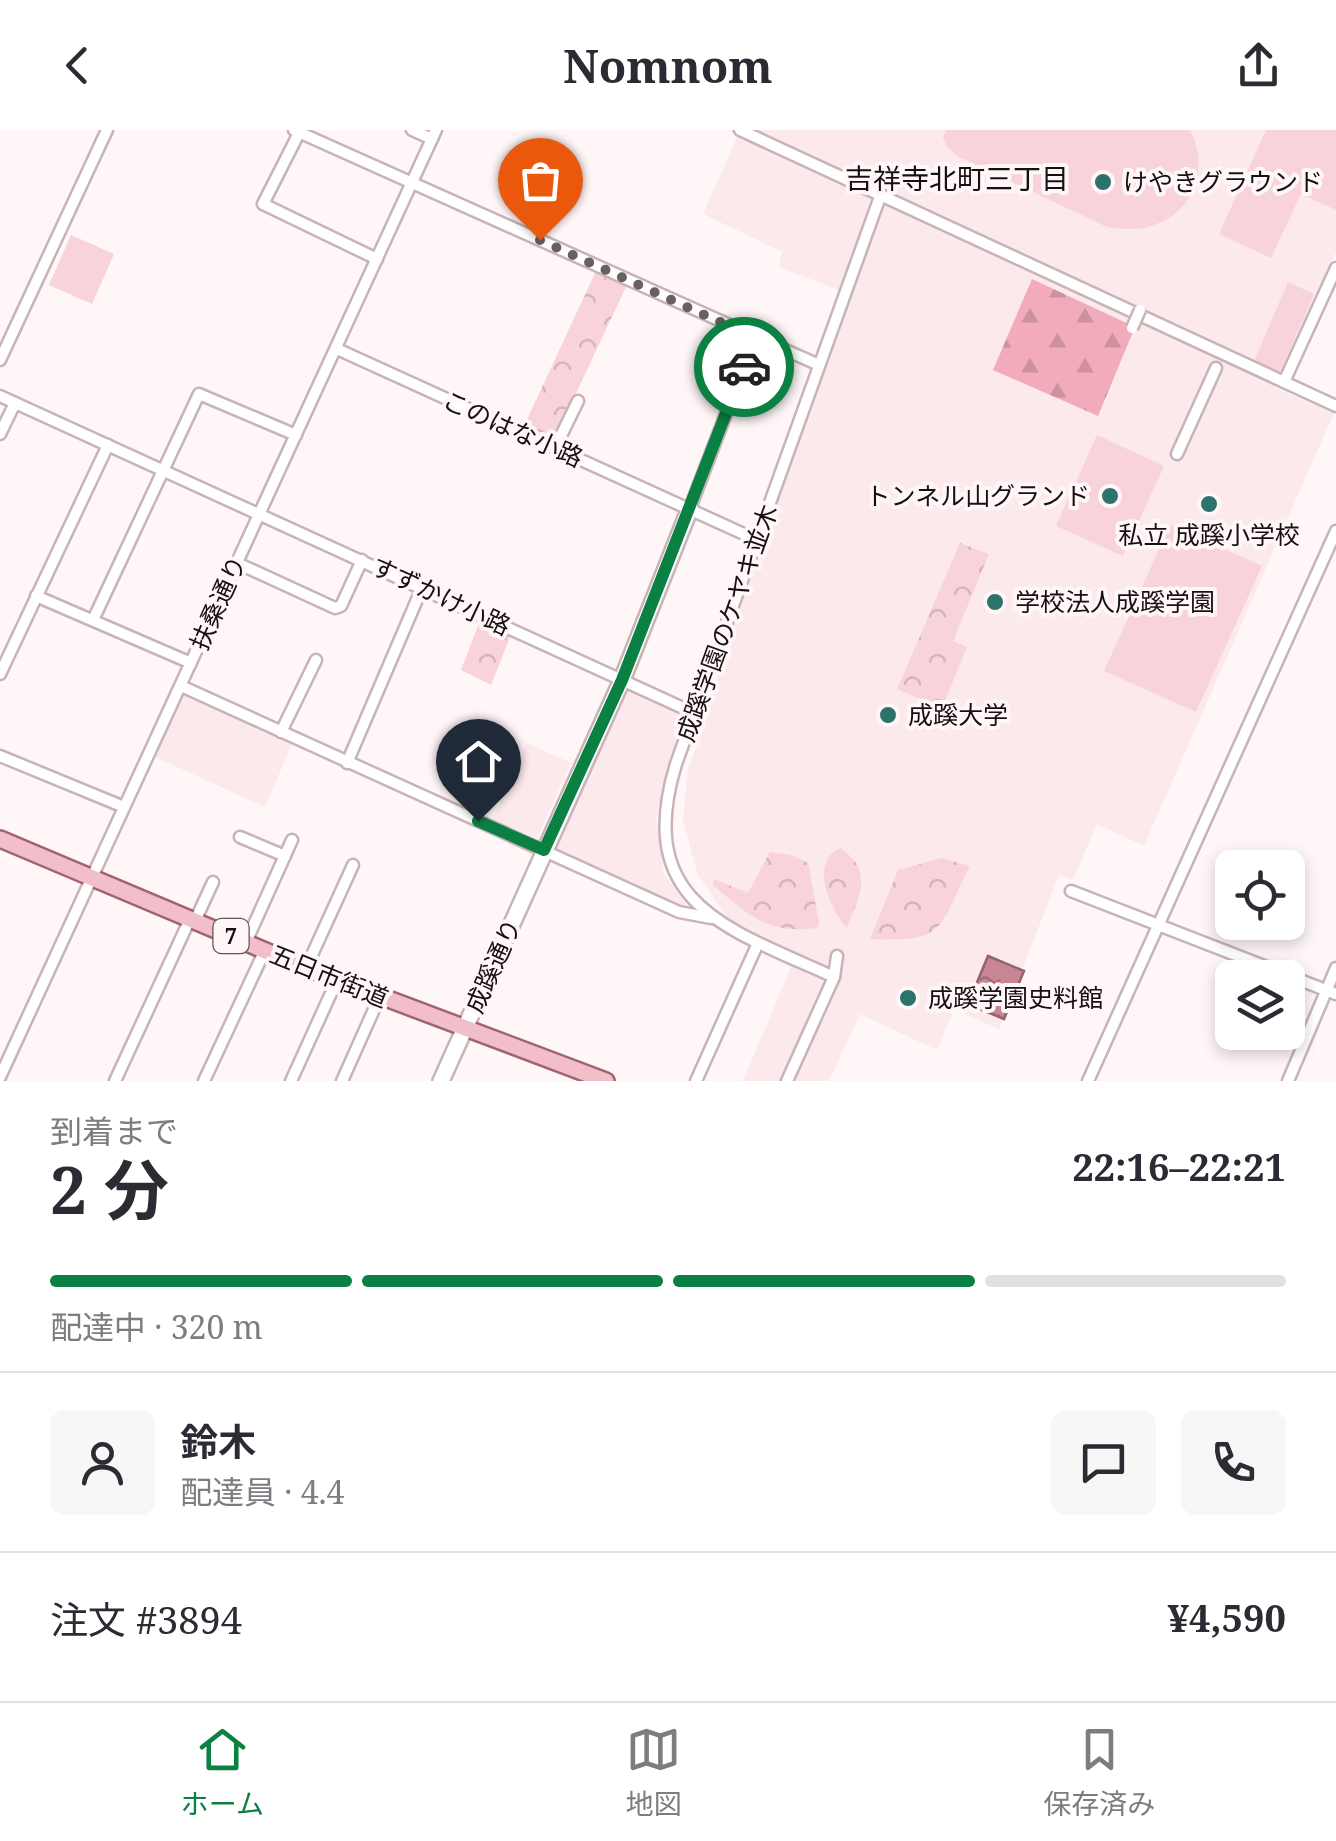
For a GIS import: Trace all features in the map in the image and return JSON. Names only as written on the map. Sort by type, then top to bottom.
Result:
[{"type":"main road","name":"五日市街道","points":[[0,839],[306,968],[606,1081]]},
{"type":"street","points":[[0,360],[107,130]]},
{"type":"street","points":[[412,130],[434,135]]},
{"type":"street","points":[[740,130],[1336,406]]},
{"type":"street","points":[[377,258],[263,204],[296,131],[819,365]]},
{"type":"street","name":"扶桑通り","points":[[0,1077],[434,135]]},
{"type":"street","name":"成蹊学園のケヤキ並木","points":[[834,977],[712,918],[684,888],[667,858],[669,786],[881,194]]},
{"type":"street","points":[[1284,382],[1336,268]]},
{"type":"street","points":[[1132,328],[1140,310]]},
{"type":"street","points":[[622,680],[755,338]]},
{"type":"street","name":"このはな小路","points":[[336,349],[756,540]]},
{"type":"street","points":[[1178,454],[1216,368]]},
{"type":"street","points":[[93,620],[199,394],[296,435]]},
{"type":"street","name":"すずかけ小路","points":[[0,396],[694,713]]},
{"type":"street","points":[[556,448],[578,400]]},
{"type":"street","points":[[0,434],[15,403]]},
{"type":"street","points":[[0,674],[108,444]]},
{"type":"street","points":[[1088,1081],[1336,531]]},
{"type":"street","points":[[236,563],[335,608],[340,606],[362,560]]},
{"type":"street","points":[[346,763],[422,588]]},
{"type":"street","points":[[36,596],[191,663]]},
{"type":"street","points":[[282,732],[316,660]]},
{"type":"street","name":"成蹊通り","points":[[441,1081],[622,680]]},
{"type":"street","points":[[181,686],[679,912],[712,918]]},
{"type":"street","points":[[0,756],[124,808]]},
{"type":"street","points":[[240,837],[285,856]]},
{"type":"street","points":[[246,942],[292,840]]},
{"type":"street","points":[[306,968],[353,865]]},
{"type":"street","points":[[115,1081],[214,882]]},
{"type":"street","points":[[1071,891],[1331,992]]},
{"type":"street","points":[[696,1081],[758,942]]},
{"type":"street","points":[[204,1081],[265,950]]},
{"type":"street","points":[[787,1081],[834,977],[837,956]]},
{"type":"street","points":[[1288,1081],[1331,992],[1336,968]]},
{"type":"street","points":[[291,1081],[337,980]]},
{"type":"street","points":[[342,1081],[380,996]]},
{"type":"shaded area","name":"学校法人成蹊学園","points":[[729,130],[1336,130],[1336,252],[1275,388],[1334,413],[1144,846],[1097,824],[1073,880],[1059,875],[999,1029],[954,1009],[937,1050],[860,1014],[829,1081],[743,1081],[791,967],[728,920],[697,873],[683,819],[688,769],[708,715],[725,643],[841,291],[779,267],[782,252],[703,214],[738,135]]},
{"type":"shaded area","points":[[627,689],[691,714],[670,759],[656,818],[664,874],[691,911],[553,847]]},
{"type":"shaded area","points":[[182,693],[292,744],[265,807],[153,756]]},
{"type":"shaded area","points":[[527,743],[571,763],[537,838],[493,819]]},
{"type":"green space","name":"けやきグラウンド","points":[[946,130],[1190,130],[1196,144],[1198,172],[1188,199],[1168,219],[1142,228],[1107,227],[959,157],[947,147],[943,137]]},
{"type":"green space","points":[[1266,130],[1336,130],[1336,210],[1301,194],[1271,258],[1219,234]]},
{"type":"green space","points":[[71,235],[114,254],[92,304],[49,285]]},
{"type":"green space","points":[[596,271],[627,285],[554,440],[523,428]]},
{"type":"green space","points":[[1032,279],[1135,327],[1098,416],[993,370]]},
{"type":"green space","points":[[1288,282],[1314,294],[1278,377],[1252,366]]},
{"type":"green space","name":"トンネル山グランド","points":[[1097,435],[1164,466],[1123,556],[1056,526]]},
{"type":"green space","points":[[1170,525],[1262,566],[1196,712],[1104,671]]},
{"type":"green space","points":[[960,543],[989,554],[953,641],[967,647],[942,708],[897,689]]},
{"type":"green space","points":[[479,623],[510,637],[491,685],[461,670]]},
{"type":"green space","points":[[840,848],[858,866],[861,875],[859,895],[847,928],[829,898],[824,875],[831,855]]},
{"type":"green space","points":[[770,852],[808,863],[817,928],[771,925],[738,906],[713,885],[714,879],[748,893]]},
{"type":"green space","points":[[942,858],[970,866],[937,928],[914,938],[870,939],[898,870]]},
{"type":"water","points":[[988,956],[1024,971],[1004,1019],[968,1004]]},
{"type":"way so far","points":[[540,240],[755,338],[744,367]]},
{"type":"place","name":"けやきグラウンド","points":[[1103,182]]},
{"type":"place","name":"トンネル山グランド","points":[[1110,496]]},
{"type":"place","name":"私立 成蹊小学校","points":[[1209,504]]},
{"type":"place","name":"学校法人成蹊学園","points":[[995,602]]},
{"type":"place","name":"成蹊大学","points":[[888,715]]},
{"type":"place","name":"成蹊学園史料館","points":[[908,998]]},
{"type":"district","name":"吉祥寺北町三丁目","points":[[957,179]]},
{"type":"route","points":[[478,821],[544,850],[622,680],[744,367]]}]
